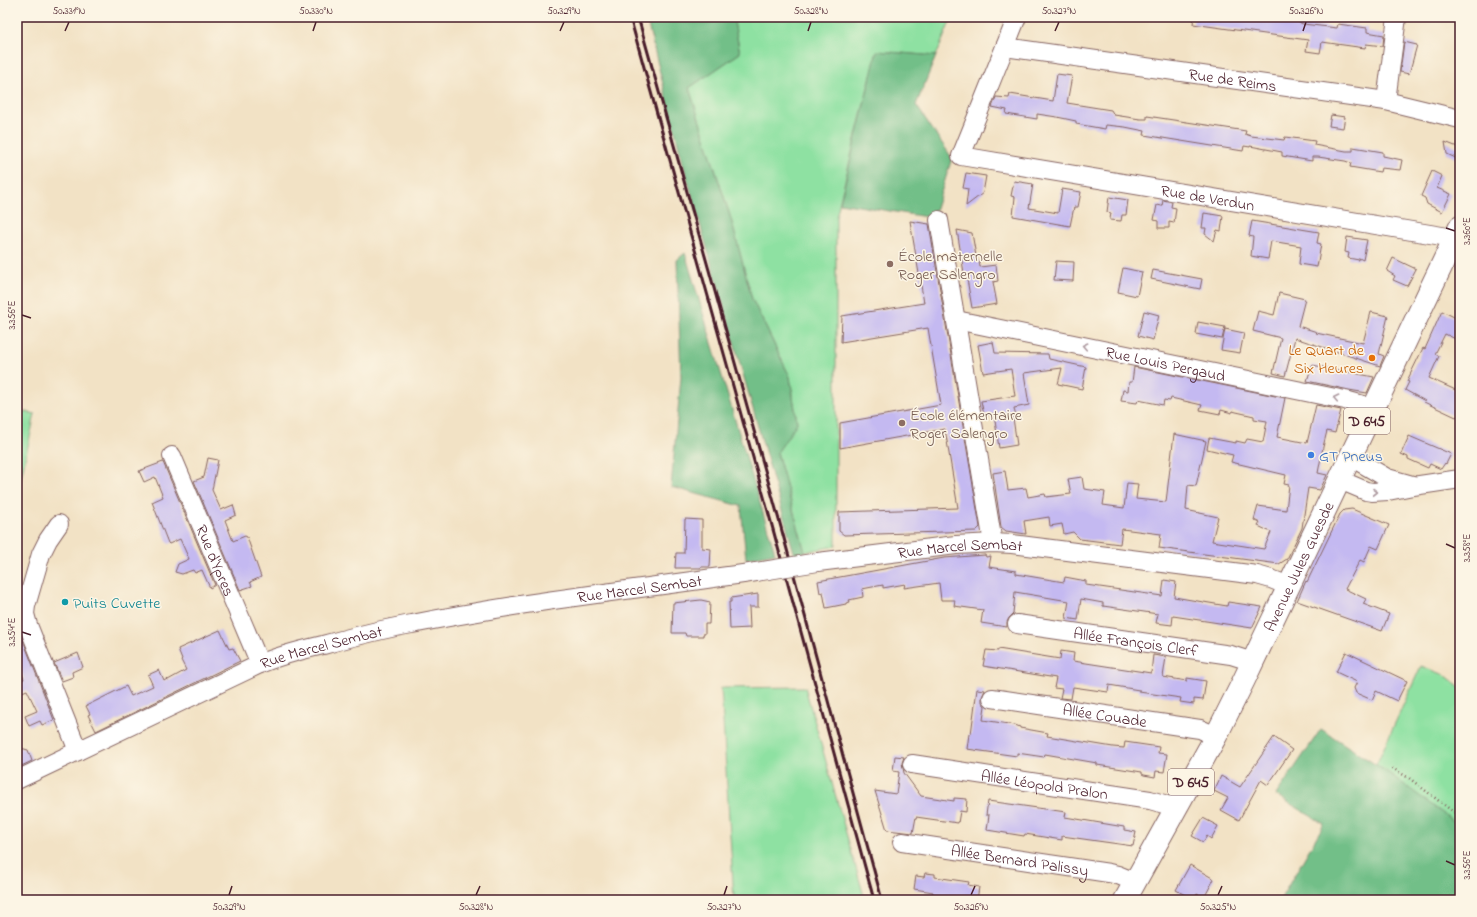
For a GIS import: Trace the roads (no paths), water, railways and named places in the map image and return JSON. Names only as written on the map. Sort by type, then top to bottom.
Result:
[{"type":"main road","name":"Avenue Jules Guesde","points":[[1130,891],[1216,736],[1253,662],[1458,234]]},
{"type":"street","points":[[1005,47],[1017,17]]},
{"type":"street","points":[[1386,101],[1397,17]]},
{"type":"street","name":"Rue de Reims","points":[[1005,47],[1386,101],[1460,119]]},
{"type":"street","name":"Rue de Verdun","points":[[1005,47],[961,156],[1458,234]]},
{"type":"street","points":[[939,220],[993,543]]},
{"type":"street","name":"Rue Louis Pergaud","points":[[956,320],[1345,400],[1373,409]]},
{"type":"street","name":"Rue d'Ypres","points":[[172,456],[260,664]]},
{"type":"street","points":[[1351,457],[1387,478],[1413,486]]},
{"type":"street","points":[[1340,480],[1372,492],[1388,491],[1460,479]]},
{"type":"street","points":[[59,524],[48,540],[41,554],[25,614],[78,751]]},
{"type":"street","name":"Rue Marcel Sembat","points":[[17,780],[260,664],[283,656],[360,635],[455,615],[552,599],[756,572],[818,562],[956,545],[993,543],[1012,544],[1257,575],[1289,586]]},
{"type":"street","name":"Allée François Clerf","points":[[1017,624],[1231,655],[1253,662]]},
{"type":"street","name":"Allée Couade","points":[[992,698],[1200,729],[1216,736]]},
{"type":"street","name":"Allée Léopold Pralon","points":[[912,764],[1150,800],[1175,809]]},
{"type":"street","name":"Allée Bernard Palissy","points":[[902,842],[1118,874],[1130,891]]},
{"type":"railway","points":[[630,17],[771,522],[874,900]]},
{"type":"railway","points":[[638,17],[779,520],[882,900]]},
{"type":"place","name":"École maternelle Roger Salengro","points":[[890,264]]},
{"type":"place","name":"Le Quart de Six Heures","points":[[1372,358]]},
{"type":"place","name":"École élémentaire Roger Salengro","points":[[902,423]]},
{"type":"place","name":"GT Pneus","points":[[1311,455]]},
{"type":"place","name":"Puits Cuvette","points":[[65,602]]}]
